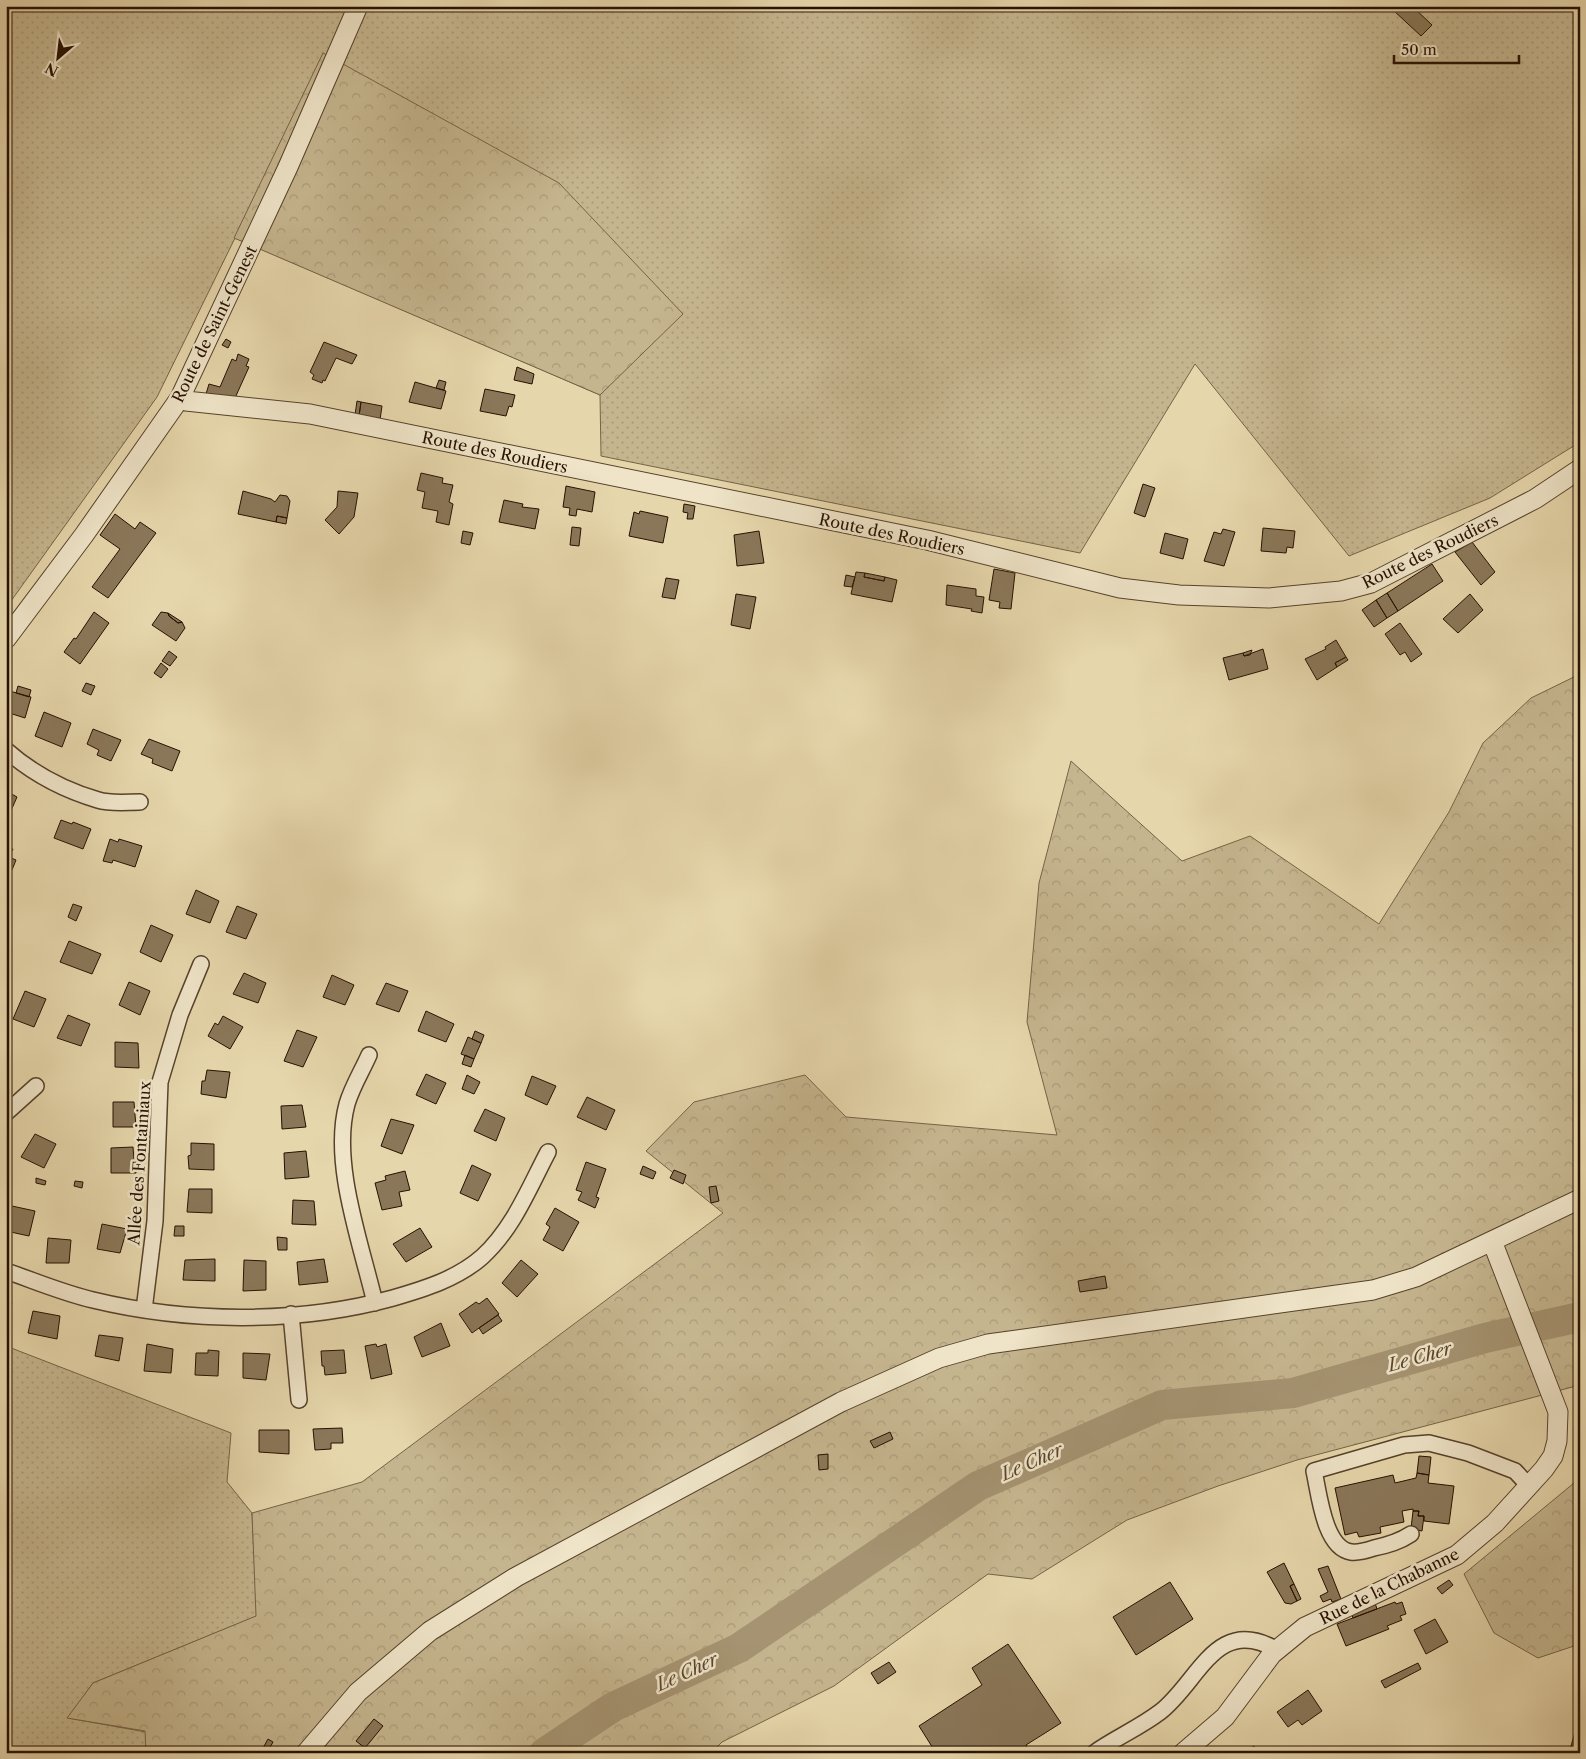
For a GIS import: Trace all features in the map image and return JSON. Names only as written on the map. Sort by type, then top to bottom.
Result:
[{"type":"street","name":"Route de Saint-Genest","points":[[6,639],[84,535],[180,398],[288,167],[358,6]]},
{"type":"street","name":"Route des Roudiers","points":[[180,398],[186,401],[310,414],[927,540],[1120,588],[1179,595],[1269,598],[1341,591],[1371,583],[1534,499],[1580,469]]},
{"type":"street","points":[[6,750],[22,764],[52,782],[98,800],[140,802]]},
{"type":"street","name":"Allée des Fontainiaux","points":[[144,1310],[156,1221],[160,1082],[180,1015],[201,964]]},
{"type":"street","points":[[369,1055],[347,1103],[342,1138],[342,1167],[375,1303]]},
{"type":"street","points":[[6,1113],[36,1086]]},
{"type":"street","points":[[6,1271],[92,1300],[144,1310],[199,1317],[338,1311],[375,1303],[421,1290],[459,1273],[480,1258],[498,1240],[517,1211],[548,1152]]},
{"type":"street","points":[[306,1753],[358,1692],[423,1637],[516,1577],[842,1402],[939,1358],[988,1344],[1373,1290],[1416,1277],[1580,1199]]},
{"type":"street","name":"Rue de la Chabanne","points":[[1183,1753],[1224,1717],[1277,1650],[1305,1627],[1457,1555],[1495,1524],[1530,1486],[1553,1456],[1557,1441],[1558,1412],[1492,1241]]},
{"type":"street","points":[[291,1314],[299,1400]]},
{"type":"street","points":[[1411,1534],[1400,1541],[1366,1550],[1351,1552],[1338,1545],[1328,1530],[1314,1471],[1404,1445],[1429,1443],[1468,1453],[1515,1471],[1530,1486]]},
{"type":"street","points":[[1094,1753],[1160,1712],[1222,1645],[1236,1639],[1252,1639],[1277,1650]]},
{"type":"green space","points":[[6,6],[1580,6],[1580,442],[1490,498],[1349,556],[1195,364],[1080,553],[601,456],[600,395],[235,238],[157,397],[6,608]]},
{"type":"green space","points":[[323,53],[559,183],[683,314],[600,395],[234,238]]},
{"type":"green space","points":[[1580,674],[1580,1385],[1297,1460],[1218,1486],[1127,1520],[1032,1579],[988,1574],[834,1686],[722,1742],[711,1753],[146,1753],[145,1731],[67,1718],[93,1683],[256,1616],[252,1513],[362,1482],[723,1213],[646,1151],[694,1102],[805,1075],[846,1117],[1057,1135],[1027,1022],[1039,883],[1071,761],[1182,861],[1250,836],[1379,924],[1449,812],[1483,743],[1531,698]]},
{"type":"green space","points":[[6,1346],[231,1433],[227,1482],[252,1513],[257,1616],[93,1683],[68,1718],[146,1732],[146,1753],[6,1753]]},
{"type":"green space","points":[[1580,1478],[1580,1644],[1538,1658],[1494,1633],[1464,1574]]},
{"type":"building","points":[[1397,6],[1412,6],[1432,25],[1421,36],[1393,10]]},
{"type":"building","points":[[226,339],[231,342],[228,348],[222,345]]},
{"type":"building","points":[[324,342],[357,355],[352,364],[336,358],[325,381],[323,380],[322,383],[312,379],[314,375],[310,372]]},
{"type":"building","points":[[238,354],[249,359],[246,366],[249,367],[235,398],[206,394],[209,384],[220,387],[232,359],[236,361]]},
{"type":"building","points":[[517,367],[534,374],[532,384],[514,380]]},
{"type":"building","points":[[439,380],[446,382],[444,390],[436,388]]},
{"type":"building","points":[[415,382],[446,391],[441,409],[409,402]]},
{"type":"building","points":[[485,389],[515,395],[512,407],[509,406],[506,416],[480,411]]},
{"type":"building","points":[[357,401],[361,402],[359,416],[355,415]]},
{"type":"building","points":[[361,402],[382,406],[380,420],[359,416]]},
{"type":"building","points":[[421,473],[443,478],[442,483],[453,485],[449,502],[453,504],[449,525],[436,522],[438,511],[422,508],[425,492],[417,490]]},
{"type":"building","points":[[1143,484],[1155,488],[1145,517],[1134,513]]},
{"type":"building","points":[[566,486],[595,492],[592,512],[577,509],[576,516],[569,515],[570,508],[563,507]]},
{"type":"building","points":[[243,491],[271,499],[275,502],[280,495],[287,496],[290,501],[287,518],[277,516],[276,522],[238,514]]},
{"type":"building","points":[[338,491],[358,493],[354,517],[339,534],[325,520],[337,507]]},
{"type":"building","points":[[504,500],[523,504],[522,507],[539,509],[535,529],[499,522]]},
{"type":"building","points":[[684,504],[695,506],[693,519],[687,519],[688,513],[683,512]]},
{"type":"building","points":[[640,511],[668,517],[663,543],[629,536],[634,512],[639,514]]},
{"type":"building","points":[[115,514],[135,529],[140,522],[156,533],[108,598],[92,587],[120,549],[100,535]]},
{"type":"building","points":[[277,516],[287,518],[286,524],[276,522]]},
{"type":"building","points":[[572,527],[581,528],[579,546],[570,545]]},
{"type":"building","points":[[1263,528],[1295,531],[1293,548],[1287,547],[1286,553],[1261,551]]},
{"type":"building","points":[[1223,529],[1235,532],[1224,566],[1204,561],[1214,532],[1221,534]]},
{"type":"building","points":[[463,531],[473,533],[470,545],[461,543]]},
{"type":"building","points":[[759,531],[764,563],[737,566],[734,535]]},
{"type":"building","points":[[1165,533],[1188,539],[1183,559],[1160,553]]},
{"type":"building","points":[[1472,542],[1495,572],[1481,585],[1455,552]]},
{"type":"building","points":[[1432,564],[1443,581],[1398,611],[1387,593]]},
{"type":"building","points":[[994,569],[1015,573],[1011,609],[999,608],[1000,602],[989,600]]},
{"type":"building","points":[[856,572],[865,573],[864,577],[884,581],[885,577],[897,580],[892,602],[851,594]]},
{"type":"building","points":[[865,573],[885,577],[884,581],[864,577]]},
{"type":"building","points":[[846,575],[855,577],[852,587],[844,586]]},
{"type":"building","points":[[666,578],[679,580],[675,599],[662,597]]},
{"type":"building","points":[[947,585],[976,589],[976,596],[984,597],[982,613],[971,611],[972,609],[946,605]]},
{"type":"building","points":[[1387,593],[1398,611],[1387,618],[1376,600]]},
{"type":"building","points":[[736,594],[756,597],[750,629],[731,625]]},
{"type":"building","points":[[1470,594],[1483,610],[1458,633],[1443,619]]},
{"type":"building","points":[[1376,600],[1387,618],[1374,627],[1362,610]]},
{"type":"building","points":[[94,612],[109,623],[80,664],[64,652],[74,638],[76,639]]},
{"type":"building","points":[[161,612],[168,613],[178,623],[182,622],[185,628],[176,641],[152,625]]},
{"type":"building","points":[[168,613],[182,622],[178,623]]},
{"type":"building","points":[[1400,623],[1422,654],[1411,662],[1405,652],[1400,655],[1385,634]]},
{"type":"building","points":[[1336,640],[1346,657],[1335,663],[1337,667],[1317,680],[1305,659],[1326,649],[1325,647]]},
{"type":"building","points":[[1263,649],[1268,669],[1229,680],[1223,658],[1243,653],[1244,656]]},
{"type":"building","points":[[1252,650],[1250,655],[1244,656],[1243,653]]},
{"type":"building","points":[[169,651],[177,657],[170,666],[162,661]]},
{"type":"building","points":[[1346,657],[1348,660],[1337,667],[1335,663]]},
{"type":"building","points":[[161,663],[168,669],[161,678],[154,673]]},
{"type":"building","points":[[86,683],[95,686],[91,695],[82,691]]},
{"type":"building","points":[[18,686],[31,690],[29,697],[16,693]]},
{"type":"building","points":[[6,690],[31,697],[25,718],[6,712]]},
{"type":"building","points":[[44,712],[71,723],[62,747],[35,736]]},
{"type":"building","points":[[93,729],[121,740],[111,761],[97,755],[99,750],[87,744]]},
{"type":"building","points":[[149,739],[180,751],[172,771],[152,763],[153,759],[141,754]]},
{"type":"building","points":[[8,792],[17,797],[6,822],[6,796]]},
{"type":"building","points":[[61,820],[72,824],[73,822],[91,829],[83,849],[54,838]]},
{"type":"building","points":[[110,839],[118,842],[119,839],[142,846],[135,867],[113,860],[112,863],[103,861]]},
{"type":"building","points":[[6,847],[13,849],[9,857],[16,860],[12,870],[6,868]]},
{"type":"building","points":[[196,890],[219,901],[210,923],[186,914]]},
{"type":"building","points":[[73,904],[82,907],[76,921],[68,917]]},
{"type":"building","points":[[237,906],[257,914],[246,939],[226,932]]},
{"type":"building","points":[[151,925],[173,935],[161,962],[140,952]]},
{"type":"building","points":[[69,941],[101,954],[92,974],[60,962]]},
{"type":"building","points":[[244,973],[266,983],[258,1003],[233,994]]},
{"type":"building","points":[[332,975],[354,985],[345,1005],[323,997]]},
{"type":"building","points":[[129,982],[150,991],[140,1015],[119,1005]]},
{"type":"building","points":[[386,983],[408,991],[399,1012],[376,1004]]},
{"type":"building","points":[[25,991],[46,999],[34,1027],[13,1019]]},
{"type":"building","points":[[426,1011],[454,1024],[446,1042],[418,1031]]},
{"type":"building","points":[[68,1015],[90,1024],[81,1046],[57,1038]]},
{"type":"building","points":[[223,1016],[243,1027],[230,1049],[208,1036],[215,1023],[218,1025]]},
{"type":"building","points":[[297,1030],[317,1037],[303,1067],[284,1061]]},
{"type":"building","points":[[475,1031],[484,1035],[481,1043],[472,1039]]},
{"type":"building","points":[[468,1037],[481,1043],[474,1059],[461,1054]]},
{"type":"building","points":[[115,1042],[138,1043],[139,1068],[115,1067]]},
{"type":"building","points":[[465,1055],[474,1059],[471,1067],[462,1064]]},
{"type":"building","points":[[207,1070],[230,1072],[226,1098],[201,1094],[202,1081],[205,1081]]},
{"type":"building","points":[[426,1074],[446,1083],[436,1104],[416,1095]]},
{"type":"building","points":[[467,1075],[480,1082],[474,1094],[462,1089]]},
{"type":"building","points":[[532,1076],[556,1086],[547,1105],[525,1095]]},
{"type":"building","points":[[587,1097],[615,1110],[606,1130],[577,1117]]},
{"type":"building","points":[[113,1102],[134,1102],[136,1127],[113,1127]]},
{"type":"building","points":[[302,1105],[306,1127],[282,1129],[281,1106]]},
{"type":"building","points":[[485,1109],[505,1118],[496,1141],[474,1131]]},
{"type":"building","points":[[391,1119],[414,1125],[402,1154],[381,1146]]},
{"type":"building","points":[[35,1134],[56,1144],[44,1168],[21,1157]]},
{"type":"building","points":[[191,1143],[214,1144],[214,1170],[189,1169],[188,1156],[191,1155]]},
{"type":"building","points":[[133,1147],[136,1173],[111,1173],[111,1148]]},
{"type":"building","points":[[306,1151],[309,1177],[285,1179],[284,1153]]},
{"type":"building","points":[[586,1162],[606,1169],[596,1197],[599,1198],[595,1208],[578,1200],[582,1192],[576,1190]]},
{"type":"building","points":[[472,1165],[491,1174],[478,1201],[460,1193]]},
{"type":"building","points":[[643,1166],[656,1172],[653,1179],[640,1174]]},
{"type":"building","points":[[674,1170],[686,1175],[683,1184],[670,1178]]},
{"type":"building","points":[[405,1171],[410,1190],[399,1192],[402,1206],[382,1210],[375,1183],[386,1180],[385,1176]]},
{"type":"building","points":[[36,1178],[46,1181],[45,1185],[36,1183]]},
{"type":"building","points":[[75,1181],[83,1182],[82,1188],[74,1186]]},
{"type":"building","points":[[716,1186],[719,1201],[711,1203],[709,1187]]},
{"type":"building","points":[[189,1189],[212,1189],[212,1213],[187,1212]]},
{"type":"building","points":[[293,1200],[314,1201],[316,1225],[292,1224]]},
{"type":"building","points":[[12,1206],[35,1211],[29,1236],[6,1231],[7,1217],[9,1218]]},
{"type":"building","points":[[555,1208],[579,1222],[563,1251],[543,1240],[550,1227],[546,1224]]},
{"type":"building","points":[[102,1224],[127,1229],[120,1253],[97,1249]]},
{"type":"building","points":[[175,1226],[184,1226],[184,1236],[174,1236]]},
{"type":"building","points":[[420,1228],[432,1247],[406,1262],[393,1244]]},
{"type":"building","points":[[277,1237],[287,1238],[287,1250],[278,1250]]},
{"type":"building","points":[[48,1238],[71,1240],[69,1263],[46,1263]]},
{"type":"building","points":[[215,1259],[215,1281],[183,1280],[185,1260]]},
{"type":"building","points":[[324,1259],[328,1282],[299,1285],[297,1262]]},
{"type":"building","points":[[244,1260],[266,1261],[266,1290],[243,1291]]},
{"type":"building","points":[[521,1260],[538,1274],[517,1297],[502,1283]]},
{"type":"building","points":[[1105,1276],[1107,1288],[1080,1292],[1078,1281]]},
{"type":"building","points":[[487,1298],[499,1314],[472,1333],[459,1314],[476,1302],[479,1304]]},
{"type":"building","points":[[6,1301],[12,1303],[6,1317]]},
{"type":"building","points":[[33,1311],[60,1316],[57,1339],[28,1333]]},
{"type":"building","points":[[498,1315],[502,1321],[483,1334],[479,1328]]},
{"type":"building","points":[[441,1323],[450,1346],[422,1357],[414,1337]]},
{"type":"building","points":[[99,1335],[123,1338],[119,1361],[95,1356]]},
{"type":"building","points":[[147,1344],[173,1349],[171,1373],[144,1371]]},
{"type":"building","points":[[376,1344],[377,1347],[386,1344],[392,1374],[371,1379],[365,1346]]},
{"type":"building","points":[[208,1350],[219,1351],[218,1376],[195,1375],[196,1353],[208,1353]]},
{"type":"building","points":[[344,1350],[346,1373],[325,1375],[321,1351]]},
{"type":"building","points":[[243,1353],[270,1354],[266,1380],[243,1378]]},
{"type":"building","points":[[342,1428],[343,1443],[331,1443],[331,1449],[315,1450],[313,1429]]},
{"type":"building","points":[[259,1430],[289,1430],[289,1454],[259,1452]]},
{"type":"building","points":[[890,1432],[893,1439],[874,1448],[870,1441]]},
{"type":"building","points":[[828,1454],[828,1469],[819,1470],[818,1455]]},
{"type":"building","points":[[1419,1456],[1431,1457],[1429,1475],[1417,1473]]},
{"type":"building","points":[[1417,1473],[1429,1475],[1428,1483],[1454,1486],[1449,1524],[1424,1521],[1424,1516],[1418,1516],[1419,1511],[1413,1511],[1413,1509],[1402,1511],[1404,1522],[1380,1527],[1381,1533],[1359,1537],[1357,1532],[1345,1535],[1335,1488],[1393,1475],[1395,1483],[1416,1478]]},
{"type":"building","points":[[1413,1511],[1419,1511],[1418,1516],[1424,1516],[1422,1531],[1411,1529]]},
{"type":"building","points":[[1284,1563],[1294,1584],[1290,1586],[1297,1601],[1291,1604],[1285,1603],[1267,1572]]},
{"type":"building","points":[[1328,1566],[1341,1599],[1332,1602],[1331,1599],[1323,1602],[1320,1596],[1328,1592],[1318,1569]]},
{"type":"building","points":[[1449,1580],[1453,1585],[1442,1594],[1437,1588]]},
{"type":"building","points":[[1170,1582],[1193,1619],[1136,1655],[1113,1617]]},
{"type":"building","points":[[1294,1584],[1301,1599],[1297,1601],[1290,1586]]},
{"type":"building","points":[[1395,1602],[1396,1604],[1402,1602],[1406,1614],[1400,1616],[1402,1620],[1387,1626],[1389,1629],[1346,1646],[1337,1624]]},
{"type":"building","points":[[1375,1603],[1377,1609],[1353,1618],[1351,1612]]},
{"type":"building","points":[[1435,1619],[1448,1642],[1426,1654],[1414,1630]]},
{"type":"building","points":[[1008,1644],[1061,1723],[1026,1745],[1029,1751],[1026,1753],[936,1753],[919,1726],[982,1685],[972,1668]]},
{"type":"building","points":[[889,1662],[896,1672],[878,1684],[871,1673]]},
{"type":"building","points":[[1418,1663],[1421,1669],[1385,1688],[1381,1681]]},
{"type":"building","points":[[1308,1690],[1322,1711],[1302,1725],[1298,1720],[1288,1727],[1277,1712]]},
{"type":"building","points":[[374,1719],[383,1726],[365,1748],[356,1741]]},
{"type":"building","points":[[1575,1732],[1580,1733],[1578,1753],[1569,1753]]},
{"type":"building","points":[[268,1739],[273,1742],[267,1753],[262,1750]]},
{"type":"building","points":[[1254,1746],[1258,1753],[1242,1753]]},
{"type":"waterway","name":"Le Cher","points":[[544,1753],[613,1707],[739,1648],[978,1486],[1162,1405],[1293,1393],[1485,1338],[1580,1317]]}]
